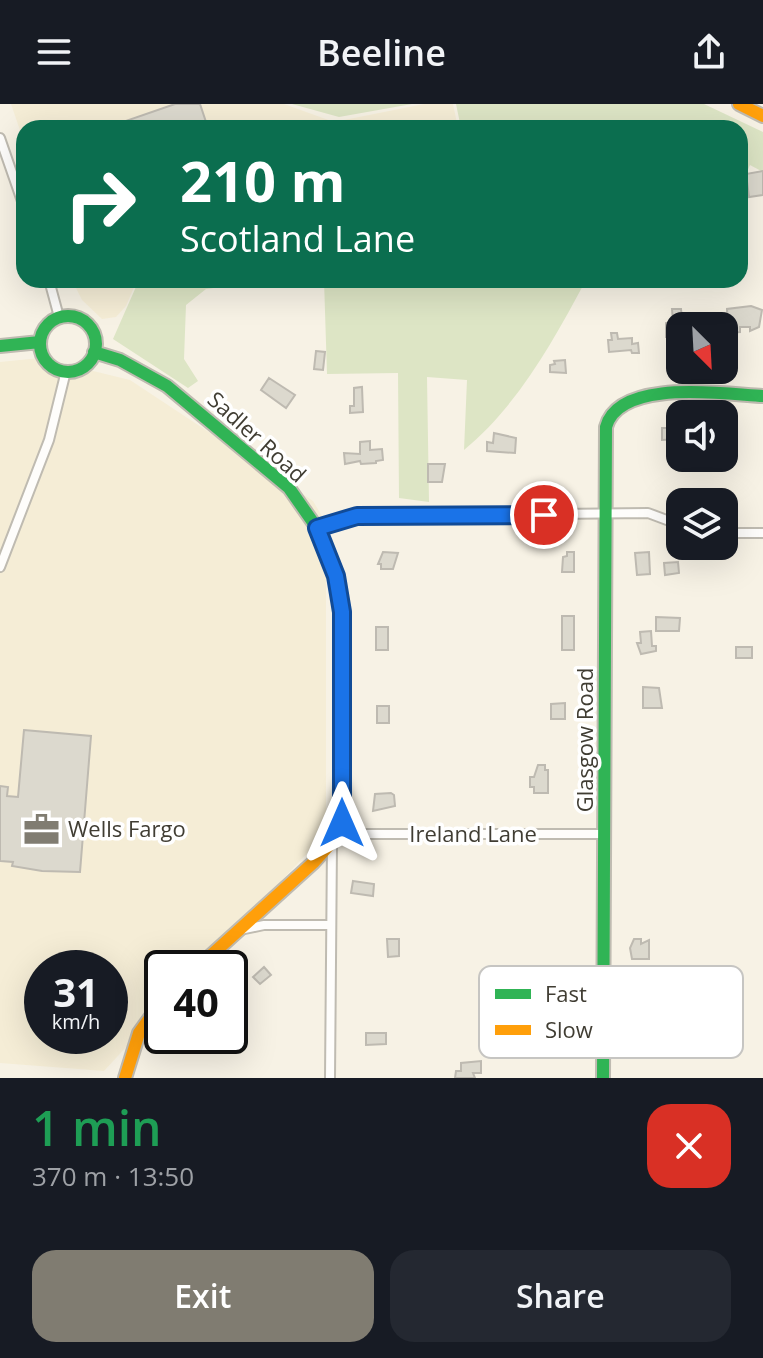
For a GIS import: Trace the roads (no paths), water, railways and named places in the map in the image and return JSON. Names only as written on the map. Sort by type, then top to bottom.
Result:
[{"type":"main road","points":[[739,104],[763,116]]},
{"type":"main road","points":[[70,316],[85,322],[94,336],[94,352],[86,365],[66,371],[47,363],[40,342],[46,327],[59,317],[70,316]]},
{"type":"main road","points":[[0,346],[40,342]]},
{"type":"main road","name":"Sadler Road","points":[[94,352],[129,364],[167,386],[289,488],[317,528],[336,576],[342,612],[341,819],[344,828]]},
{"type":"main road","name":"Glasgow Road","points":[[603,966],[605,515],[609,419],[619,405],[633,398],[651,395],[763,396]]},
{"type":"main road","points":[[217,950],[332,844],[344,828]]},
{"type":"main road","points":[[125,1078],[144,1026]]},
{"type":"main road","name":"Glasgow Road","points":[[603,1058],[603,1078]]},
{"type":"street","points":[[0,138],[16,184]]},
{"type":"street","points":[[51,288],[59,317]]},
{"type":"street","points":[[0,567],[45,450],[66,371]]},
{"type":"street","points":[[317,528],[357,516],[648,513],[666,520]]},
{"type":"street","points":[[738,533],[763,533]]},
{"type":"street","name":"Ireland Lane","points":[[344,828],[357,834],[604,834]]},
{"type":"street","points":[[330,1078],[332,844]]},
{"type":"street","points":[[238,931],[264,925],[331,925]]},
{"type":"place","name":"Wells Fargo","points":[[42,829]]}]
